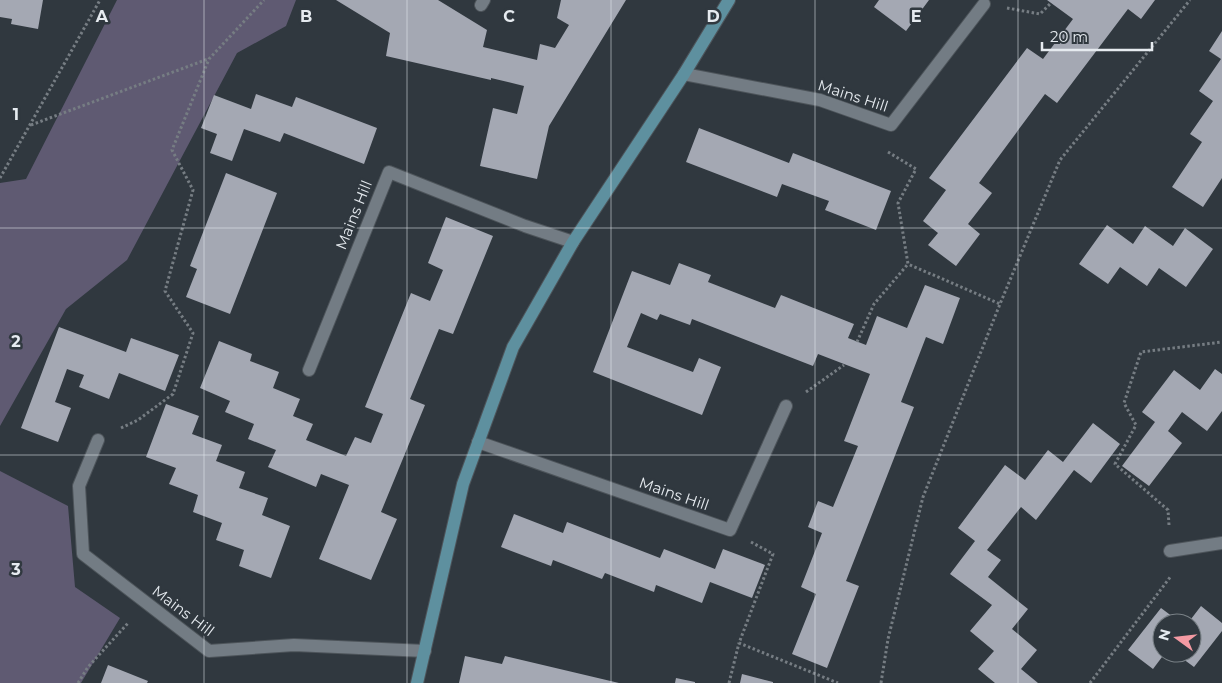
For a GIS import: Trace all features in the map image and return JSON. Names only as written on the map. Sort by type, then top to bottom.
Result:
[{"type":"street","points":[[417,683],[463,484],[513,347],[573,242],[684,74],[729,0]]},
{"type":"street","name":"Mains Hill","points":[[684,74],[820,100],[891,125],[984,4]]},
{"type":"street","name":"Mains Hill","points":[[309,370],[389,172],[525,226],[573,242]]},
{"type":"street","points":[[730,530],[786,406]]},
{"type":"street","name":"Mains Hill","points":[[98,440],[80,486],[83,554],[209,651],[294,645],[425,651]]},
{"type":"street","name":"Mains Hill","points":[[478,442],[730,530]]},
{"type":"street","points":[[1170,551],[1222,544]]},
{"type":"path","points":[[0,178],[31,126],[100,0]]},
{"type":"path","points":[[98,440],[138,420],[173,394],[194,333],[166,291],[193,190],[172,150],[209,58],[264,0]]},
{"type":"path","points":[[881,683],[888,639],[923,497],[1060,160],[1190,0]]},
{"type":"path","points":[[984,4],[1040,14],[1051,3]]},
{"type":"path","points":[[31,126],[209,58]]},
{"type":"path","points":[[857,342],[874,304],[908,264],[898,203],[916,169],[881,147],[891,125]]},
{"type":"path","points":[[908,264],[1000,304]]},
{"type":"path","points":[[1090,683],[1171,578],[1168,510],[1115,464],[1136,424],[1124,403],[1141,352],[1222,342]]},
{"type":"path","points":[[786,406],[844,365]]},
{"type":"path","points":[[729,683],[739,643],[773,554],[730,530]]},
{"type":"path","points":[[78,683],[88,667],[146,603]]},
{"type":"path","points":[[739,643],[838,683]]},
{"type":"shaded area","points":[[117,0],[296,0],[286,26],[237,53],[127,260],[66,309],[0,426],[0,183],[26,179]]},
{"type":"shaded area","points":[[0,471],[68,506],[75,587],[120,618],[81,683],[0,683]]},
{"type":"building","points":[[0,0],[43,0],[38,29],[11,24],[12,19],[0,17]]},
{"type":"building","points":[[336,0],[438,0],[487,30],[483,47],[537,60],[540,44],[555,48],[569,25],[557,18],[561,0],[626,0],[549,126],[537,179],[480,166],[493,108],[517,114],[524,86],[386,56],[390,33]]},
{"type":"building","points":[[879,0],[929,0],[906,31],[874,7]]},
{"type":"building","points":[[1047,0],[1155,0],[1141,19],[1128,9],[1057,103],[1045,94],[979,183],[992,193],[968,224],[980,234],[956,266],[928,245],[938,233],[923,221],[946,190],[929,178],[1027,48],[1043,59],[1073,19]]},
{"type":"building","points":[[1222,31],[1222,178],[1203,207],[1172,187],[1202,142],[1190,134],[1213,101],[1199,91],[1221,59],[1209,51]]},
{"type":"building","points":[[256,94],[292,107],[296,97],[377,128],[364,164],[284,133],[280,142],[244,129],[232,161],[210,153],[217,134],[201,128],[214,95],[251,109]]},
{"type":"building","points":[[699,128],[789,163],[793,153],[891,191],[876,230],[825,210],[829,201],[782,184],[777,197],[686,162]]},
{"type":"building","points":[[226,173],[277,193],[230,314],[186,297],[197,269],[190,266]]},
{"type":"building","points":[[446,217],[493,236],[453,334],[439,329],[410,399],[425,405],[381,512],[397,519],[371,580],[319,559],[349,485],[321,474],[316,487],[268,467],[276,450],[248,439],[254,424],[225,412],[230,401],[200,388],[219,341],[252,354],[250,361],[279,372],[273,388],[300,399],[293,416],[313,424],[306,440],[346,456],[355,437],[371,443],[383,414],[365,407],[411,293],[430,301],[443,270],[428,263]]},
{"type":"building","points":[[1107,225],[1133,244],[1145,226],[1173,246],[1185,228],[1213,249],[1186,287],[1159,268],[1147,286],[1120,267],[1108,284],[1079,264]]},
{"type":"building","points":[[679,263],[711,275],[708,282],[775,308],[781,295],[854,324],[848,338],[866,345],[877,316],[907,328],[925,285],[960,298],[943,344],[926,337],[901,402],[914,407],[846,581],[859,586],[827,668],[792,654],[816,594],[801,587],[822,533],[808,527],[818,501],[833,507],[858,446],[844,441],[870,374],[818,354],[813,366],[692,319],[690,325],[660,314],[657,320],[641,313],[627,347],[693,372],[699,358],[721,367],[702,415],[593,372],[632,271],[670,285]]},
{"type":"building","points":[[59,327],[126,352],[131,338],[179,355],[165,391],[119,373],[109,399],[79,387],[84,375],[67,369],[55,402],[71,408],[58,442],[21,428]]},
{"type":"building","points":[[1215,369],[1222,374],[1222,411],[1207,431],[1182,412],[1168,431],[1182,443],[1149,486],[1122,466],[1155,422],[1142,412],[1174,370],[1200,390]]},
{"type":"building","points":[[166,404],[199,416],[192,434],[222,445],[216,461],[245,472],[239,488],[268,498],[262,515],[290,526],[271,578],[239,566],[244,550],[216,540],[222,523],[193,512],[198,495],[169,484],[176,468],[146,457]]},
{"type":"building","points":[[1093,423],[1120,444],[1091,483],[1074,470],[1036,520],[1021,507],[987,550],[1001,560],[988,577],[1028,609],[1012,629],[1037,650],[1021,669],[1038,683],[995,683],[978,669],[994,651],[970,631],[992,605],[950,574],[975,541],[958,528],[1005,465],[1025,480],[1048,450],[1063,462]]},
{"type":"building","points":[[514,514],[563,533],[567,522],[660,558],[664,549],[715,569],[723,549],[765,565],[752,598],[710,582],[702,603],[656,585],[654,592],[605,573],[602,579],[553,560],[551,566],[501,547]]},
{"type":"building","points":[[1201,606],[1222,623],[1222,631],[1202,657],[1202,613],[1196,613]]},
{"type":"building","points":[[1161,608],[1168,613],[1157,613]]},
{"type":"building","points":[[1152,619],[1152,663],[1158,663],[1153,669],[1128,650]]},
{"type":"building","points":[[465,656],[502,664],[505,656],[619,683],[459,683]]},
{"type":"building","points":[[1189,663],[1197,663],[1194,667]]},
{"type":"building","points":[[108,665],[148,681],[147,683],[101,683]]},
{"type":"building","points":[[742,674],[773,682],[773,683],[740,683]]},
{"type":"building","points":[[676,678],[695,682],[695,683],[675,683]]}]
